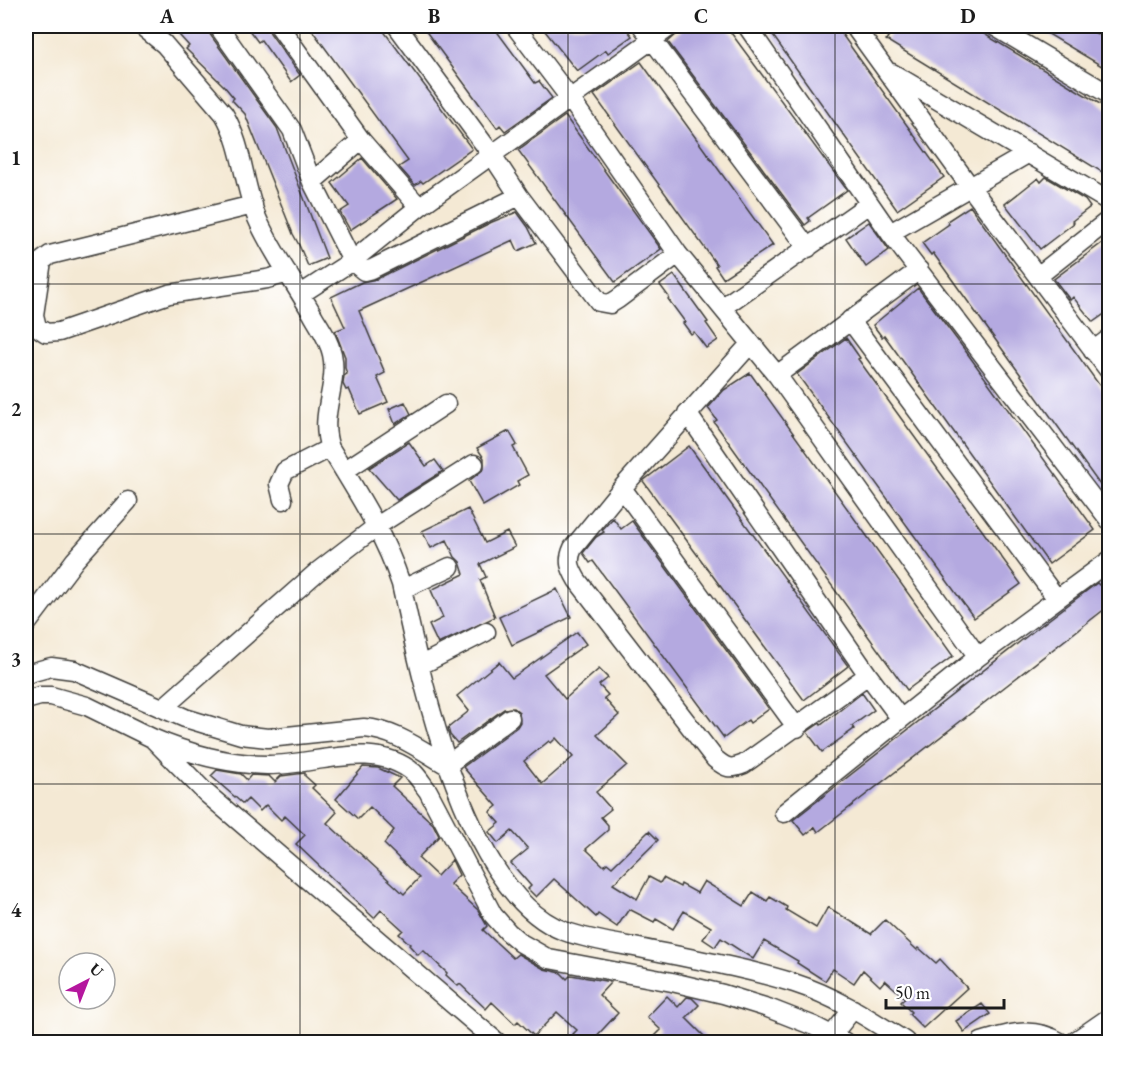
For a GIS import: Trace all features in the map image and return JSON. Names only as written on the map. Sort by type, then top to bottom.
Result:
[{"type":"street","points":[[142,26],[164,44],[224,114],[239,150],[252,205],[258,219],[327,339],[334,366],[325,424],[326,437],[330,448],[377,526],[395,565],[403,589],[466,843],[493,915],[507,932],[521,943],[555,945],[591,939],[732,967],[795,984],[906,1042]]},
{"type":"street","points":[[218,26],[292,130],[312,182],[352,261],[361,269],[368,271],[519,196]]},
{"type":"street","points":[[279,26],[361,140],[419,207]]},
{"type":"street","points":[[397,26],[492,155],[519,196],[599,302],[610,304],[678,254]]},
{"type":"street","points":[[515,26],[569,98],[678,254],[777,375],[978,657]]},
{"type":"street","points":[[301,294],[352,261],[419,207],[569,98],[647,32],[671,26]]},
{"type":"street","points":[[747,26],[890,233],[1110,521]]},
{"type":"street","points":[[854,26],[971,188],[1110,372]]},
{"type":"street","points":[[994,26],[1110,95]]},
{"type":"street","points":[[647,32],[808,248]]},
{"type":"street","points":[[887,70],[1110,202]]},
{"type":"street","points":[[312,182],[361,140]]},
{"type":"street","points":[[890,233],[1029,153]]},
{"type":"street","points":[[723,307],[869,204]]},
{"type":"street","points":[[252,205],[50,255],[42,261],[34,315],[37,327],[46,333],[59,332],[169,294],[267,279],[288,273]]},
{"type":"street","points":[[1038,276],[1110,219]]},
{"type":"street","points":[[777,375],[919,270]]},
{"type":"street","points":[[850,320],[1057,599]]},
{"type":"street","points":[[1093,351],[1110,338]]},
{"type":"street","points":[[751,343],[687,413],[573,548],[569,557],[570,566],[577,580],[715,759],[724,767],[733,769],[744,764],[868,675]]},
{"type":"street","points":[[344,471],[446,404]]},
{"type":"street","points":[[687,413],[900,718]]},
{"type":"street","points":[[283,500],[279,484],[285,471],[330,448]]},
{"type":"street","points":[[164,708],[317,572],[377,526],[474,464]]},
{"type":"street","points":[[622,488],[797,728]]},
{"type":"street","points":[[26,625],[75,560],[129,501]]},
{"type":"street","points":[[784,813],[978,657],[1110,560]]},
{"type":"street","points":[[403,589],[450,567]]},
{"type":"street","points":[[421,665],[486,632]]},
{"type":"street","points":[[27,671],[51,668],[74,670],[185,718],[242,735],[268,752],[364,728],[400,737],[447,765]]},
{"type":"street","points":[[26,700],[51,696],[87,706],[177,749],[199,755],[268,752],[372,755],[401,765],[415,774],[466,843],[486,854],[519,900],[545,921],[555,945]]},
{"type":"street","points":[[447,765],[510,718]]},
{"type":"street","points":[[152,738],[206,793],[497,1042]]},
{"type":"street","points":[[555,945],[768,1008],[837,1036],[851,1012]]},
{"type":"street","points":[[1074,1042],[1110,1017]]},
{"type":"street","points":[[981,1042],[1022,1031],[1060,1042]]},
{"type":"building","points":[[171,26],[207,26],[209,33],[277,128],[327,258],[308,266],[245,114],[232,100],[234,98],[224,86],[186,49],[189,46]]},
{"type":"building","points":[[246,26],[267,26],[300,75],[291,82],[261,40],[258,42]]},
{"type":"building","points":[[309,26],[380,26],[472,149],[423,183],[421,181],[415,185],[399,167],[408,161]]},
{"type":"building","points":[[422,26],[493,26],[535,83],[539,81],[552,98],[505,131],[500,125],[497,128]]},
{"type":"building","points":[[541,26],[624,26],[632,36],[608,53],[606,50],[577,71]]},
{"type":"building","points":[[686,26],[726,26],[847,190],[808,218],[810,221],[805,225],[668,42]]},
{"type":"building","points":[[766,26],[836,26],[944,177],[897,210]]},
{"type":"building","points":[[895,26],[971,26],[1110,110],[1110,177],[886,40]]},
{"type":"building","points":[[1035,26],[1083,26],[1110,41],[1110,71]]},
{"type":"building","points":[[641,62],[773,245],[723,278],[715,266],[717,265],[594,95]]},
{"type":"building","points":[[565,116],[661,249],[615,282],[518,150]]},
{"type":"building","points":[[362,158],[397,199],[350,230],[340,212],[349,206],[332,183]]},
{"type":"building","points":[[1046,177],[1085,200],[1090,207],[1072,221],[1074,223],[1040,249],[1005,204],[1038,178],[1041,182]]},
{"type":"building","points":[[970,206],[1110,400],[1110,499],[933,253],[931,255],[922,243],[949,224],[947,221]]},
{"type":"building","points":[[517,212],[536,243],[518,251],[513,240],[359,311],[385,373],[377,377],[388,402],[360,414],[349,389],[346,390],[343,384],[344,376],[347,374],[345,357],[335,331],[345,327],[331,297],[362,282],[377,279]]},
{"type":"building","points":[[869,222],[889,250],[866,267],[846,238]]},
{"type":"building","points":[[1110,237],[1110,310],[1093,322],[1073,297],[1070,300],[1054,279]]},
{"type":"building","points":[[674,275],[708,322],[706,323],[718,340],[706,348],[694,332],[691,334],[660,285]]},
{"type":"building","points":[[918,288],[1095,530],[1049,564],[884,335],[882,337],[873,325]]},
{"type":"building","points":[[846,338],[860,358],[858,359],[1021,584],[974,618],[797,374]]},
{"type":"building","points":[[750,373],[953,656],[907,690],[714,422],[717,420],[708,408],[724,390]]},
{"type":"building","points":[[405,402],[411,414],[395,424],[389,409]]},
{"type":"building","points":[[509,431],[517,445],[513,447],[528,475],[517,481],[519,485],[483,506],[469,481],[484,469],[484,458],[477,448]]},
{"type":"building","points":[[409,442],[426,466],[435,460],[443,471],[397,500],[369,468]]},
{"type":"building","points":[[689,446],[848,666],[804,700],[643,481]]},
{"type":"building","points":[[468,509],[485,543],[507,532],[515,547],[480,564],[486,577],[480,580],[495,617],[438,644],[429,625],[443,618],[431,590],[464,574],[447,540],[431,548],[422,531]]},
{"type":"building","points":[[613,518],[621,529],[632,521],[769,709],[750,723],[748,720],[724,738],[593,561],[590,563],[583,553],[596,537],[604,532],[602,530]]},
{"type":"building","points":[[1110,577],[1110,605],[818,832],[815,827],[805,835],[793,820],[1031,633],[1097,583],[1099,585]]},
{"type":"building","points":[[557,589],[571,617],[512,645],[499,617]]},
{"type":"building","points":[[577,632],[586,644],[544,674],[565,699],[599,669],[608,678],[599,685],[608,695],[604,698],[619,715],[597,735],[627,765],[596,792],[611,809],[601,817],[608,825],[608,830],[586,849],[604,866],[607,863],[612,867],[649,831],[658,840],[613,884],[637,899],[649,877],[660,883],[663,878],[680,887],[681,884],[697,893],[704,881],[744,906],[753,892],[767,901],[770,897],[787,907],[786,910],[816,928],[828,907],[871,934],[885,920],[917,950],[919,948],[936,963],[940,959],[967,988],[923,1028],[901,1002],[905,998],[885,980],[880,986],[863,970],[854,983],[833,969],[825,981],[797,963],[798,961],[764,941],[753,959],[721,938],[715,947],[703,939],[711,927],[684,911],[673,929],[656,919],[654,922],[629,909],[617,927],[598,914],[596,917],[554,879],[536,897],[528,889],[531,886],[511,863],[528,849],[512,831],[498,843],[489,832],[500,823],[490,812],[497,806],[463,767],[517,727],[520,722],[519,712],[514,708],[504,709],[457,743],[450,735],[448,728],[469,711],[457,696],[499,662],[512,678]],"holes":[[[556,738],[573,757],[542,784],[524,761]]]},
{"type":"building","points":[[862,693],[874,710],[852,726],[854,729],[822,752],[807,732],[820,723],[821,725]]},
{"type":"building","points":[[363,767],[378,768],[400,778],[392,786],[433,824],[439,836],[418,858],[437,876],[452,860],[459,875],[450,884],[478,910],[487,926],[483,930],[513,958],[518,954],[544,969],[561,973],[567,979],[571,975],[611,982],[599,995],[618,1013],[591,1042],[582,1042],[573,1034],[577,1030],[557,1012],[534,1036],[518,1021],[515,1024],[492,1002],[486,1009],[460,984],[458,986],[446,975],[447,973],[423,950],[418,955],[399,934],[403,930],[381,910],[374,918],[296,844],[305,835],[285,816],[281,820],[266,805],[260,811],[248,799],[243,804],[211,776],[217,770],[241,774],[247,780],[251,775],[269,776],[275,782],[281,776],[305,773],[305,776],[315,785],[312,788],[337,812],[327,823],[404,894],[419,878],[384,844],[394,830],[370,807],[358,819],[336,799]]},
{"type":"building","points":[[667,996],[678,1007],[687,997],[692,998],[699,1005],[686,1018],[710,1042],[649,1042],[661,1030],[647,1017]]},
{"type":"building","points":[[982,1004],[990,1014],[964,1032],[956,1021]]}]
